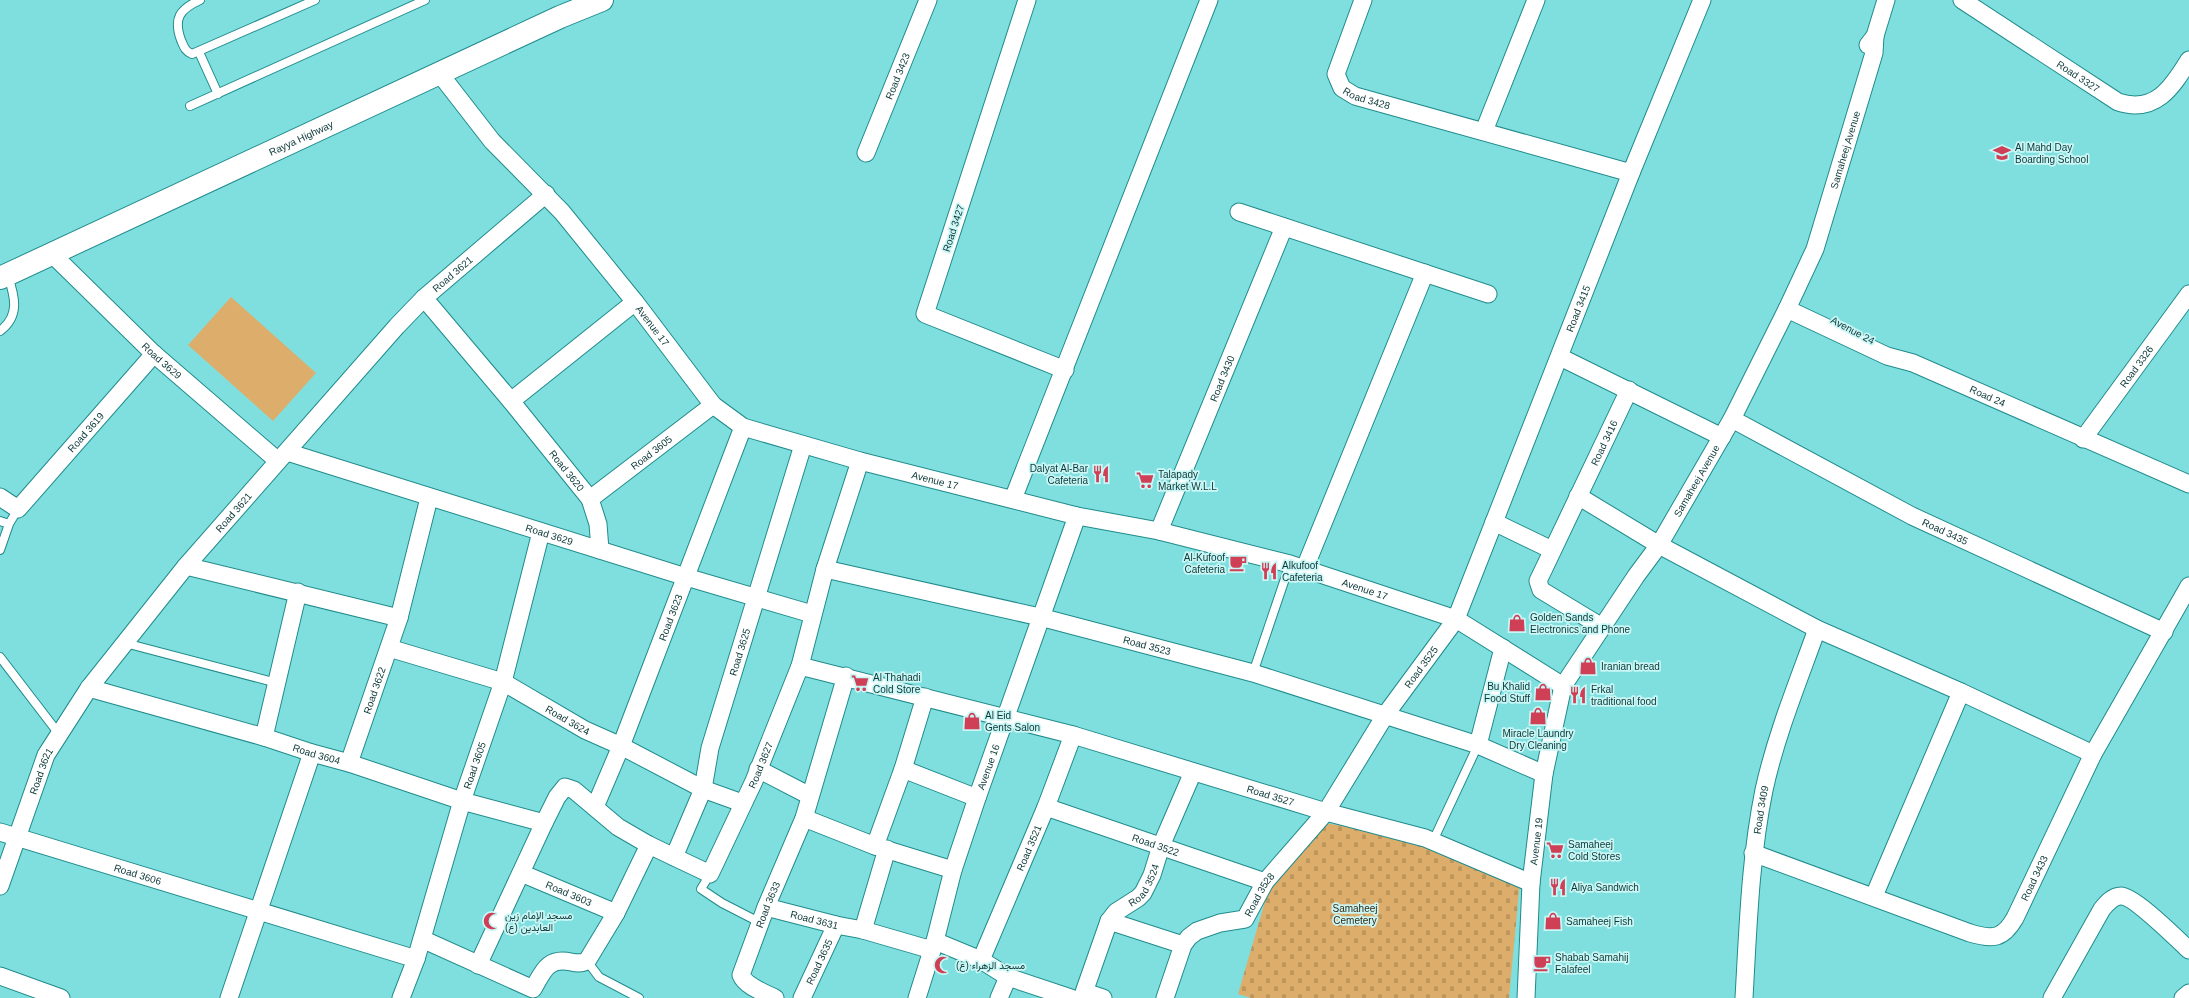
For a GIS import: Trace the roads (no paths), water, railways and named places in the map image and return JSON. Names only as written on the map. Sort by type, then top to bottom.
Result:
[{"type":"main road","name":"Rayya Highway","points":[[4,276],[596,1]]},
{"type":"street","name":"Road 3423","points":[[866,153],[928,0]]},
{"type":"street","name":"Road 3427","points":[[1027,0],[925,314],[1065,370]]},
{"type":"street","points":[[1013,499],[1210,0]]},
{"type":"street","name":"Road 3428","points":[[1363,0],[1336,74],[1342,88],[1355,96],[1631,173]]},
{"type":"street","points":[[1484,131],[1536,0]]},
{"type":"street","name":"Road 3415","points":[[1456,618],[1560,357],[1631,173],[1702,0]]},
{"type":"street","name":"Samaheej Avenue","points":[[1563,686],[1659,545],[1732,419],[1790,303],[1815,249],[1875,47],[1875,36],[1886,0]]},
{"type":"street","name":"Road 3327","points":[[1962,0],[2118,102],[2132,107],[2155,100],[2165,94],[2176,82],[2189,60]]},
{"type":"street","name":"Avenue 17","points":[[440,74],[492,141],[515,166],[546,194],[635,302],[713,405],[743,428],[860,461],[1077,516],[1159,531],[1297,567],[1456,618],[1563,686]]},
{"type":"street","name":"Road 3621","points":[[0,886],[46,755],[58,734],[89,688],[124,643],[186,566],[424,298],[546,194]]},
{"type":"street","points":[[1239,212],[1488,294]]},
{"type":"street","name":"Road 3430","points":[[1159,531],[1284,227]]},
{"type":"street","name":"Road 3629","points":[[52,254],[154,354],[283,457],[430,498],[686,577],[812,614]]},
{"type":"street","points":[[1297,567],[1425,273]]},
{"type":"street","name":"Road 3326","points":[[2084,439],[2189,294]]},
{"type":"street","name":"Road 3620","points":[[424,298],[511,400],[590,499],[598,524],[600,550]]},
{"type":"street","points":[[511,400],[635,302]]},
{"type":"street","name":"Avenue 24","points":[[1790,303],[1904,356],[1913,363]]},
{"type":"street","name":"Road 3619","points":[[13,516],[154,354]]},
{"type":"street","points":[[1560,357],[1722,436]]},
{"type":"street","name":"Road 24","points":[[1913,363],[2189,484]]},
{"type":"street","name":"Road 3416","points":[[1602,627],[1540,590],[1538,581],[1629,390]]},
{"type":"street","name":"Road 3605","points":[[590,499],[713,405]]},
{"type":"street","name":"Road 3435","points":[[1732,419],[1912,516],[2164,632]]},
{"type":"street","name":"Road 3623","points":[[595,807],[621,746],[743,428]]},
{"type":"street","name":"Road 3625","points":[[674,857],[703,789],[710,748],[803,445]]},
{"type":"street","name":"Road 3627","points":[[710,874],[775,730],[800,666],[812,614],[825,569],[860,461]]},
{"type":"street","points":[[1578,496],[1659,545],[1817,629],[1961,692],[2093,754]]},
{"type":"street","points":[[0,497],[13,516]]},
{"type":"street","name":"Road 3622","points":[[349,762],[399,618],[430,498]]},
{"type":"street","name":"Avenue 16","points":[[917,998],[934,946],[953,870],[1040,617],[1077,516]]},
{"type":"street","points":[[1494,522],[1552,550]]},
{"type":"street","name":"Road 3605","points":[[401,998],[416,959],[462,801],[503,682],[541,532]]},
{"type":"street","points":[[186,566],[298,592],[399,618]]},
{"type":"street","points":[[825,569],[1040,617]]},
{"type":"street","name":"Road 3433","points":[[1753,853],[1984,937],[1997,937],[2008,930],[2093,754],[2189,586]]},
{"type":"street","points":[[264,737],[298,592]]},
{"type":"street","name":"Road 3523","points":[[1040,617],[1253,673],[1386,714]]},
{"type":"street","name":"Road 3525","points":[[1326,812],[1386,714],[1456,618]]},
{"type":"street","name":"Road 3409","points":[[1744,998],[1753,853],[1764,789],[1775,750],[1817,629]]},
{"type":"street","name":"Road 3624","points":[[389,648],[503,682],[585,730],[621,746],[703,789],[742,804]]},
{"type":"street","points":[[1478,745],[1502,648]]},
{"type":"street","points":[[800,666],[846,676],[1006,718]]},
{"type":"street","name":"Road 3633","points":[[775,998],[750,992],[741,975],[763,915],[804,818],[846,676]]},
{"type":"street","name":"Avenue 19","points":[[1526,998],[1531,883],[1544,774],[1563,686]]},
{"type":"street","name":"Road 3604","points":[[89,688],[264,737],[312,753],[349,762],[462,801],[544,823]]},
{"type":"street","points":[[1874,896],[1961,692]]},
{"type":"street","points":[[863,930],[881,848],[925,697]]},
{"type":"street","points":[[1386,714],[1478,745],[1544,774]]},
{"type":"street","name":"Road 3527","points":[[1006,718],[1073,735],[1326,812],[1433,841],[1531,883]]},
{"type":"street","name":"Road 3521","points":[[981,960],[1046,807],[1073,735]]},
{"type":"street","points":[[229,998],[312,753]]},
{"type":"street","points":[[758,769],[810,796]]},
{"type":"street","points":[[903,769],[977,798]]},
{"type":"street","name":"Road 3524","points":[[1079,996],[1109,921],[1116,912],[1138,898],[1143,893],[1152,875],[1161,846],[1193,772]]},
{"type":"street","points":[[478,965],[544,823],[557,797],[565,787],[574,790],[618,827],[649,845],[710,874]]},
{"type":"street","name":"Road 3522","points":[[1046,807],[1265,882]]},
{"type":"street","name":"Road 3528","points":[[1165,998],[1183,945],[1189,937],[1197,931],[1220,923],[1242,921],[1245,919],[1265,882],[1326,812]]},
{"type":"street","points":[[804,818],[881,848],[953,870]]},
{"type":"street","name":"Road 3606","points":[[0,832],[416,959]]},
{"type":"street","points":[[422,939],[478,965],[531,994],[545,968],[550,964],[561,960],[579,963],[586,961],[616,913],[649,845]]},
{"type":"street","name":"Road 3603","points":[[521,873],[616,913]]},
{"type":"street","points":[[2052,998],[2102,910],[2110,900],[2122,896],[2133,900],[2189,950]]},
{"type":"street","name":"Road 3631","points":[[763,915],[836,925],[934,946]]},
{"type":"street","points":[[1109,921],[1183,945]]},
{"type":"street","name":"Road 3635","points":[[802,998],[836,925]]},
{"type":"street","points":[[934,946],[981,960],[1008,977],[1079,996],[1103,998]]},
{"type":"street","points":[[0,976],[61,998]]},
{"type":"street","points":[[1000,998],[1008,977]]},
{"type":"street","points":[[2183,998],[2189,993]]},
{"type":"lane","points":[[200,0],[182,12],[177,23],[177,29],[184,48],[192,54],[200,52],[315,0]]},
{"type":"lane","points":[[190,106],[425,0]]},
{"type":"lane","points":[[200,52],[218,94]]},
{"type":"lane","points":[[0,331],[12,318],[15,308],[15,297],[4,276]]},
{"type":"lane","points":[[0,521],[13,516]]},
{"type":"lane","name":"Road 3619","points":[[0,550],[13,516]]},
{"type":"lane","points":[[1253,673],[1297,567]]},
{"type":"lane","points":[[124,643],[277,683]]},
{"type":"lane","points":[[0,657],[58,734]]},
{"type":"lane","points":[[1433,841],[1478,745]]},
{"type":"lane","name":"Road 3627","points":[[710,874],[701,889],[722,903],[763,915]]},
{"type":"lane","points":[[586,961],[598,977],[640,998]]},
{"type":"place","name":"Al Mahd Day Boarding School","points":[[2002,153]]},
{"type":"place","name":"Dalyat Al-Bar Cafeteria","points":[[1101,474]]},
{"type":"place","name":"Talapady Market W.L.L","points":[[1145,480]]},
{"type":"place","name":"Al-Kufoof Cafeteria","points":[[1238,563]]},
{"type":"place","name":"Alkufoof Cafeteria","points":[[1269,571]]},
{"type":"place","name":"Golden Sands Electronics and Phone","points":[[1517,623]]},
{"type":"place","name":"Iranian bread","points":[[1588,666]]},
{"type":"place","name":"Al Thahadi Cold Store","points":[[860,683]]},
{"type":"place","name":"Bu Khalid Food Stuff","points":[[1543,692]]},
{"type":"place","name":"Frkal traditional food","points":[[1578,695]]},
{"type":"place","name":"Miracle Laundry Dry Cleaning","points":[[1538,716]]},
{"type":"place","name":"Al Eid Gents Salon","points":[[972,721]]},
{"type":"place","name":"Samaheej Cold Stores","points":[[1555,850]]},
{"type":"place","name":"Aliya Sandwich","points":[[1558,887]]},
{"type":"place","name":"مسجد الإمام زين العابدين (ع)","points":[[492,921]]},
{"type":"place","name":"Samaheej Fish","points":[[1553,921]]},
{"type":"place","name":"Shabab Samahij Falafeel","points":[[1542,963]]},
{"type":"place","name":"مسجد الزهراء (ع)","points":[[943,965]]},
{"type":"park label","name":"Samaheej Cemetery","points":[[1355,914]]}]
